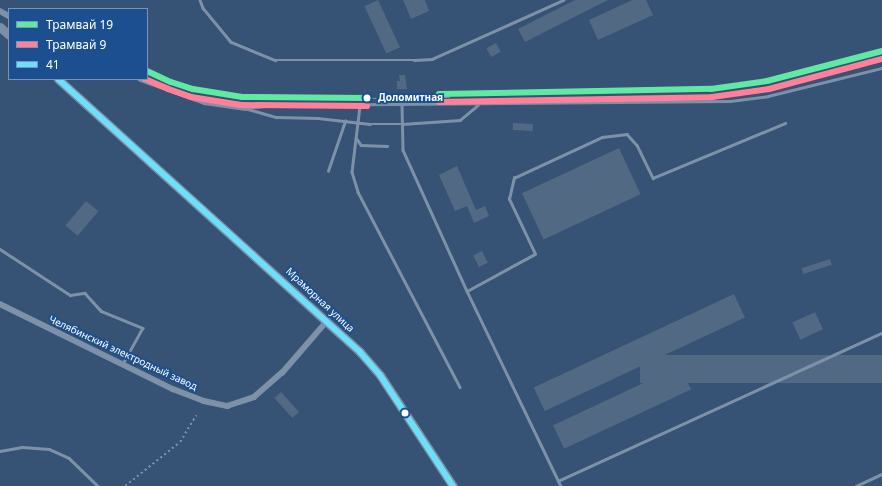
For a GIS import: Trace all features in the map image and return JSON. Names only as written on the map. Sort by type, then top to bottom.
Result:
[{"type":"main road","points":[[0,27],[8,34]]},
{"type":"main road","name":"Мраморная улица","points":[[59,80],[144,155],[360,352],[380,375],[453,486]]},
{"type":"street","points":[[144,80],[205,102],[246,108]]},
{"type":"street","name":"Челябинский электродный завод","points":[[0,304],[173,389],[204,401],[227,406],[254,397],[277,378],[327,321]]},
{"type":"lane","points":[[200,0],[203,8],[231,42],[275,60],[432,59],[563,0]]},
{"type":"lane","points":[[246,108],[276,106],[730,100],[775,95],[882,68]]},
{"type":"lane","points":[[246,108],[276,117],[318,118],[359,123],[402,124],[460,120],[478,104]]},
{"type":"lane","points":[[402,105],[403,150],[467,291],[561,486]]},
{"type":"lane","points":[[360,106],[352,172],[358,192],[460,387]]},
{"type":"lane","points":[[328,171],[345,121]]},
{"type":"lane","points":[[467,291],[535,254],[509,199],[514,178],[602,137],[627,134],[637,144],[653,178],[785,123]]},
{"type":"lane","points":[[357,139],[360,145],[388,146]]},
{"type":"lane","points":[[0,249],[70,296],[85,293],[101,312],[143,328],[122,364]]},
{"type":"lane","points":[[558,481],[882,333]]},
{"type":"lane","points":[[0,451],[22,447],[49,449],[69,458],[98,486]]},
{"type":"lane","points":[[856,486],[882,474]]},
{"type":"path","points":[[125,486],[180,442],[196,414]]},
{"type":"building","points":[[378,0],[400,47],[386,53],[364,6]]},
{"type":"building","points":[[403,0],[425,0],[429,11],[411,19]]},
{"type":"building","points":[[575,0],[608,0],[525,42],[518,29]]},
{"type":"building","points":[[632,0],[646,0],[653,15],[598,40],[589,20]]},
{"type":"building","points":[[496,43],[501,52],[491,57],[486,48]]},
{"type":"building","points":[[399,75],[405,75],[407,89],[397,89],[397,81],[400,81]]},
{"type":"building","points":[[513,123],[533,124],[533,131],[513,130]]},
{"type":"building","points":[[619,148],[641,194],[544,239],[522,193]]},
{"type":"building","points":[[457,166],[476,210],[485,206],[489,216],[474,223],[467,206],[455,211],[439,175]]},
{"type":"building","points":[[86,201],[98,211],[78,236],[65,226]]},
{"type":"building","points":[[482,251],[488,263],[479,267],[473,256]]},
{"type":"building","points":[[830,259],[832,265],[803,274],[801,268]]},
{"type":"building","points":[[734,294],[745,318],[545,411],[534,387]]},
{"type":"building","points":[[815,312],[823,329],[800,340],[792,323]]},
{"type":"building","points":[[640,355],[882,355],[882,383],[640,383]]},
{"type":"building","points":[[680,366],[691,390],[564,449],[553,425]]},
{"type":"building","points":[[281,392],[299,412],[292,418],[274,398]]},
{"type":"tram line","name":"19","points":[[439,94],[711,89],[767,81],[882,51]]},
{"type":"tram line","name":"9","points":[[439,102],[712,97],[769,89],[882,59]]},
{"type":"tram line","name":"19","points":[[148,71],[171,82],[193,89],[242,97],[367,98]]},
{"type":"tram line","name":"9","points":[[147,80],[191,97],[241,105],[367,106]]},
{"type":"tram line","points":[[367,98],[449,97]]},
{"type":"transit line","name":"41","points":[[59,80],[360,352],[380,375],[453,486]]},
{"type":"place","name":"Доломитная","points":[[367,98]]}]
